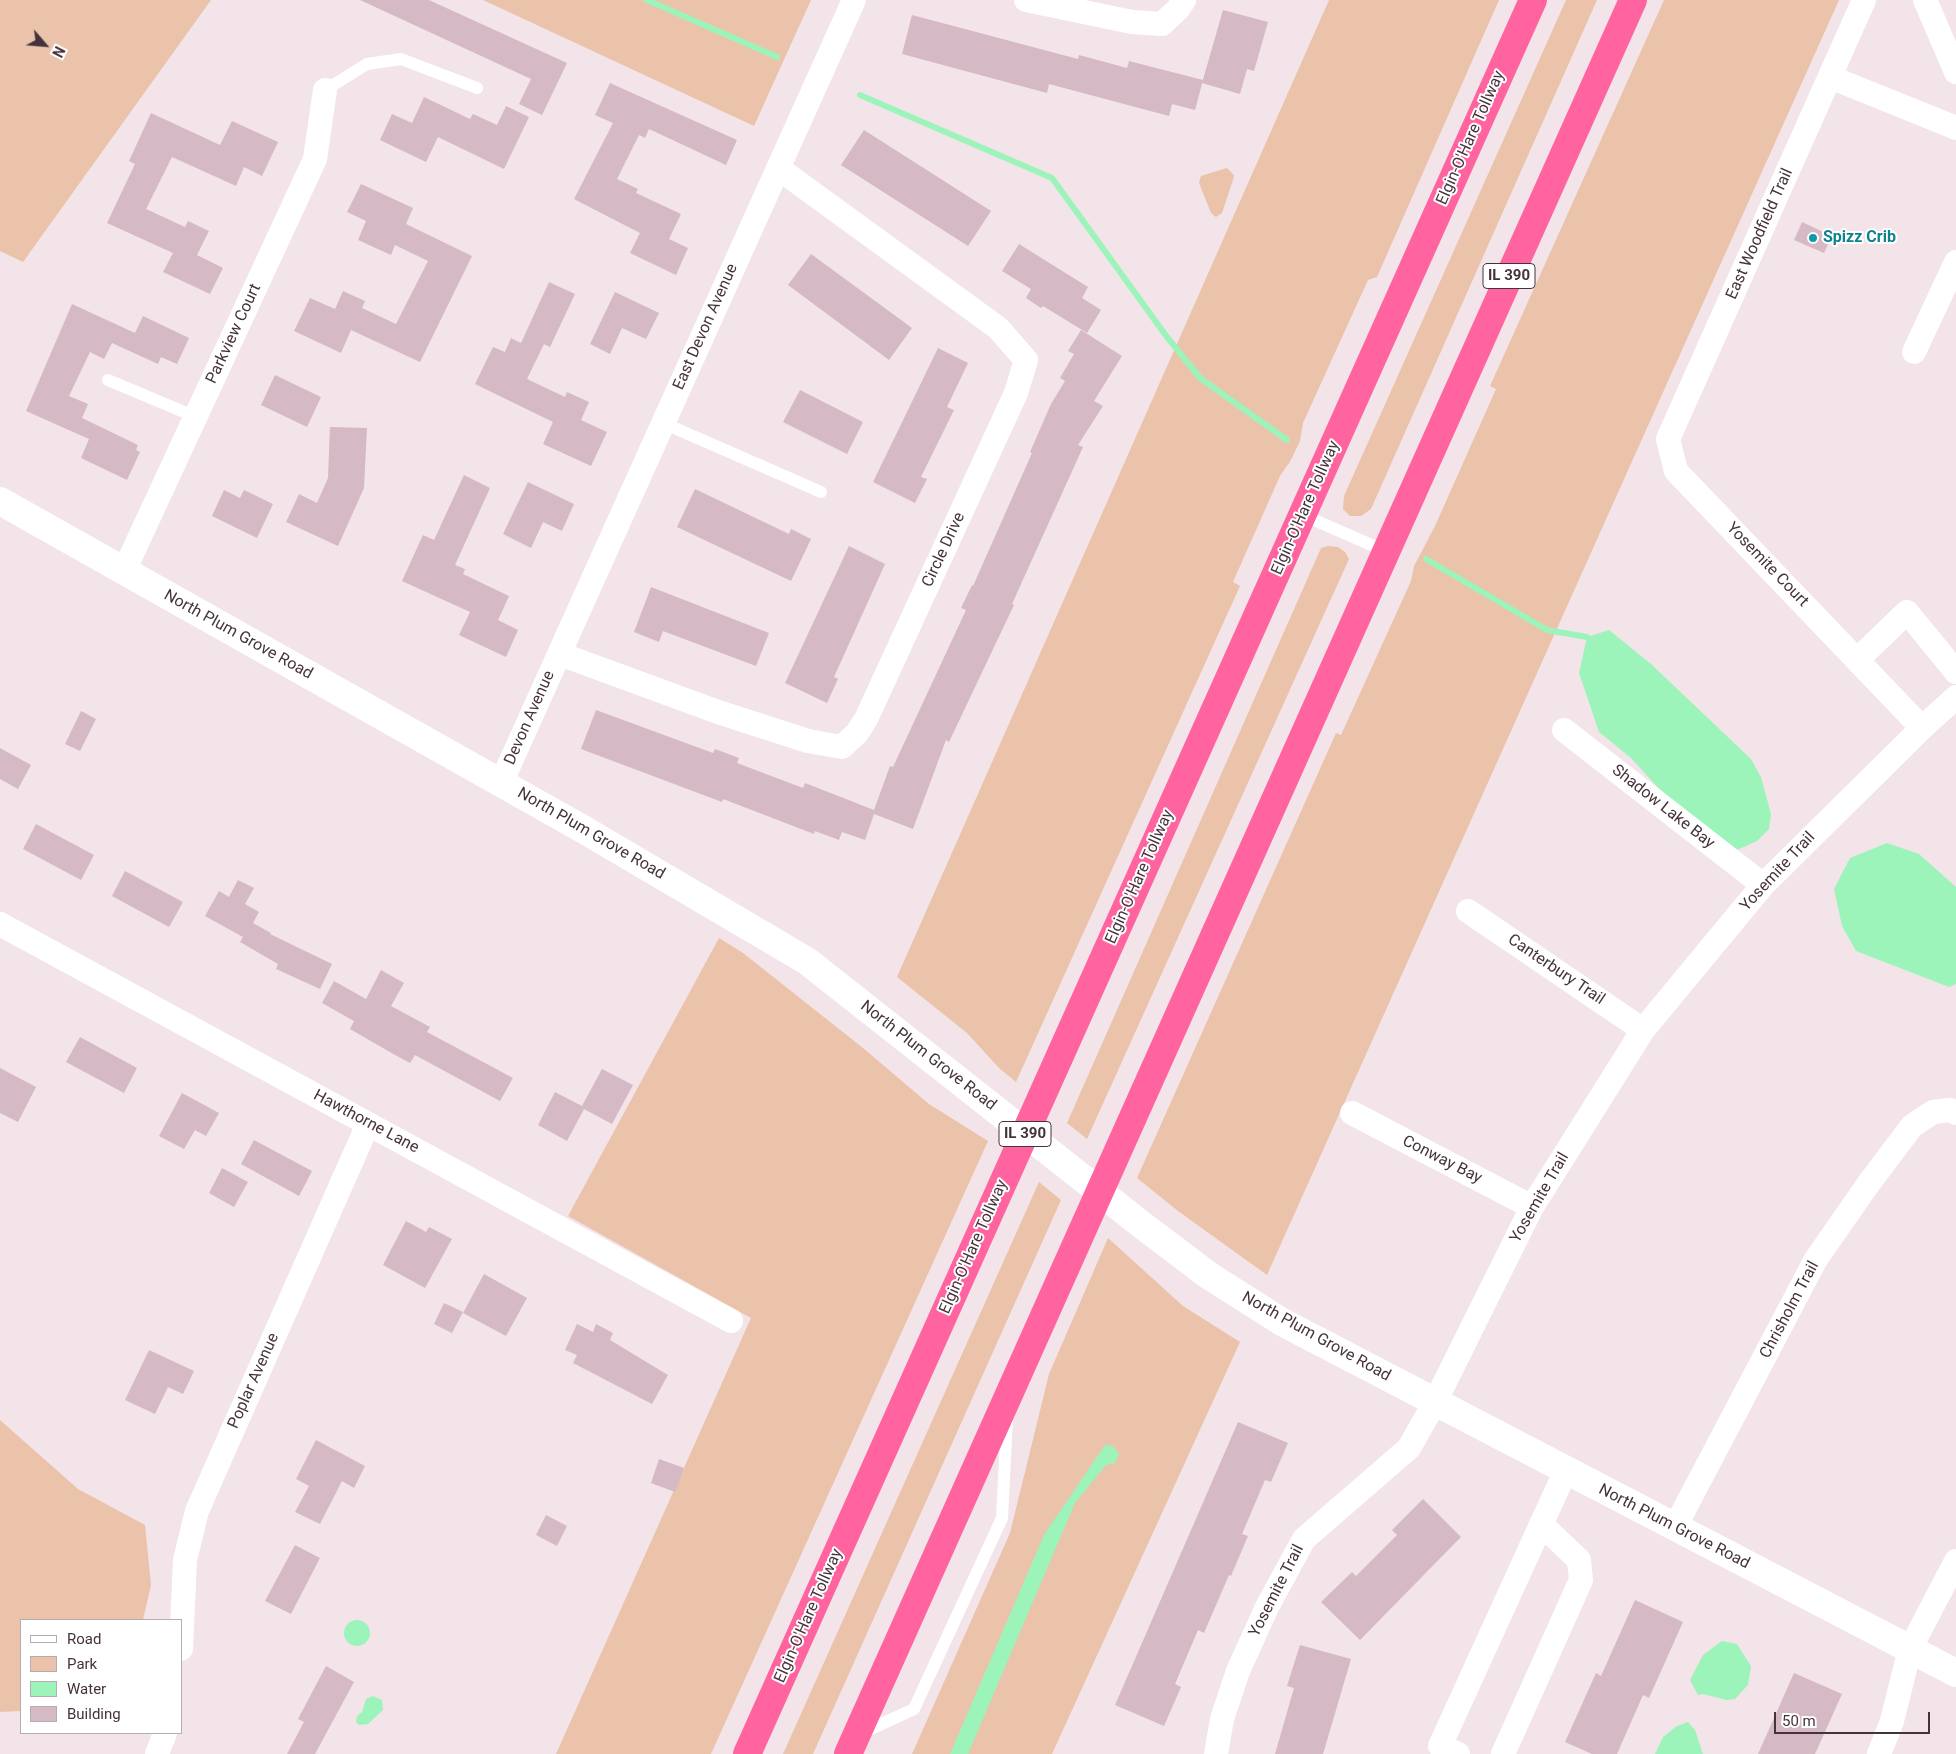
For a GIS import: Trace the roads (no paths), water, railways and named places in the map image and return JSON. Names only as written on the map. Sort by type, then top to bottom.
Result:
[{"type":"highway","name":"Elgin-O'Hare Tollway","points":[[747,1754],[1533,0]]},
{"type":"highway","name":"IL 390","points":[[852,1745],[1633,0]]},
{"type":"street","name":"East Devon Avenue","points":[[560,654],[854,0]]},
{"type":"street","points":[[1026,0],[1132,22],[1162,24],[1178,9],[1184,0]]},
{"type":"street","name":"East Woodfield Trail","points":[[1676,471],[1668,439],[1864,0]]},
{"type":"street","points":[[1925,0],[1956,72]]},
{"type":"street","points":[[1830,76],[1956,128]]},
{"type":"street","name":"Parkview Court","points":[[124,572],[315,159],[325,90]]},
{"type":"street","name":"Circle Drive","points":[[560,654],[718,712],[808,741],[842,746],[857,733],[866,719],[1016,394],[1026,360],[998,328],[778,168]]},
{"type":"street","points":[[1914,352],[1956,262]]},
{"type":"street","name":"Yosemite Court","points":[[1676,471],[1922,728]]},
{"type":"street","name":"North Plum Grove Road","points":[[0,501],[501,783],[807,960],[1142,1225],[1208,1275],[1282,1322],[1956,1673]]},
{"type":"street","points":[[1857,660],[1907,612],[1956,672]]},
{"type":"street","name":"Devon Avenue","points":[[501,783],[560,654]]},
{"type":"street","name":"Yosemite Trail","points":[[1216,1754],[1222,1718],[1238,1671],[1268,1607],[1304,1539],[1409,1448],[1435,1402],[1532,1207],[1643,1030],[1763,884],[1956,697]]},
{"type":"street","name":"Shadow Lake Bay","points":[[1564,730],[1763,884]]},
{"type":"street","name":"Canterbury Trail","points":[[1468,911],[1643,1030]]},
{"type":"street","name":"Hawthorne Lane","points":[[0,924],[731,1321]]},
{"type":"street","name":"Chrisholm Trail","points":[[1675,1527],[1816,1260],[1869,1183],[1912,1126],[1945,1112]]},
{"type":"street","name":"Conway Bay","points":[[1352,1114],[1532,1207]]},
{"type":"street","name":"Poplar Avenue","points":[[182,1627],[185,1560],[197,1511],[368,1124]]},
{"type":"street","points":[[1458,1754],[1440,1746],[1566,1470]]},
{"type":"street","points":[[1503,1754],[1581,1580],[1580,1560],[1541,1524]]},
{"type":"street","points":[[1878,1754],[1892,1721],[1910,1650],[1956,1561]]},
{"type":"street","points":[[157,1754],[164,1734]]},
{"type":"lane","points":[[325,90],[367,64],[401,59],[477,88]]},
{"type":"lane","points":[[108,380],[196,417]]},
{"type":"lane","points":[[663,423],[821,492]]},
{"type":"lane","points":[[1303,515],[1385,551]]},
{"type":"lane","points":[[852,1745],[914,1709],[1002,1518],[1009,1396]]},
{"type":"water","points":[[1609,630],[1651,664],[1751,759],[1761,777],[1771,814],[1769,829],[1757,841],[1737,850],[1692,825],[1631,758],[1599,732],[1579,673],[1587,637]]},
{"type":"water","points":[[1887,843],[1919,854],[1956,887],[1956,984],[1949,987],[1856,951],[1842,926],[1834,889],[1850,858]]},
{"type":"water","points":[[1105,1445],[1113,1446],[1119,1454],[1115,1463],[1106,1465],[1075,1503],[968,1754],[950,1754],[1044,1535]]},
{"type":"water","points":[[357,1620],[366,1624],[370,1633],[366,1642],[357,1646],[348,1642],[344,1633],[348,1624]]},
{"type":"water","points":[[1722,1641],[1737,1644],[1751,1666],[1748,1685],[1735,1699],[1727,1700],[1703,1694],[1698,1695],[1690,1680],[1703,1655]]},
{"type":"water","points":[[373,1696],[382,1700],[383,1710],[368,1724],[359,1725],[356,1722],[357,1716],[362,1712],[366,1699]]},
{"type":"water","points":[[1688,1722],[1695,1730],[1703,1754],[1655,1754],[1663,1737],[1677,1726]]},
{"type":"waterway","points":[[647,0],[777,57]]},
{"type":"waterway","points":[[860,95],[1052,178],[1167,337],[1200,378],[1287,440]]},
{"type":"waterway","points":[[1426,559],[1547,630],[1587,637]]},
{"type":"place","name":"Spizz Crib","points":[[1813,238]]}]
